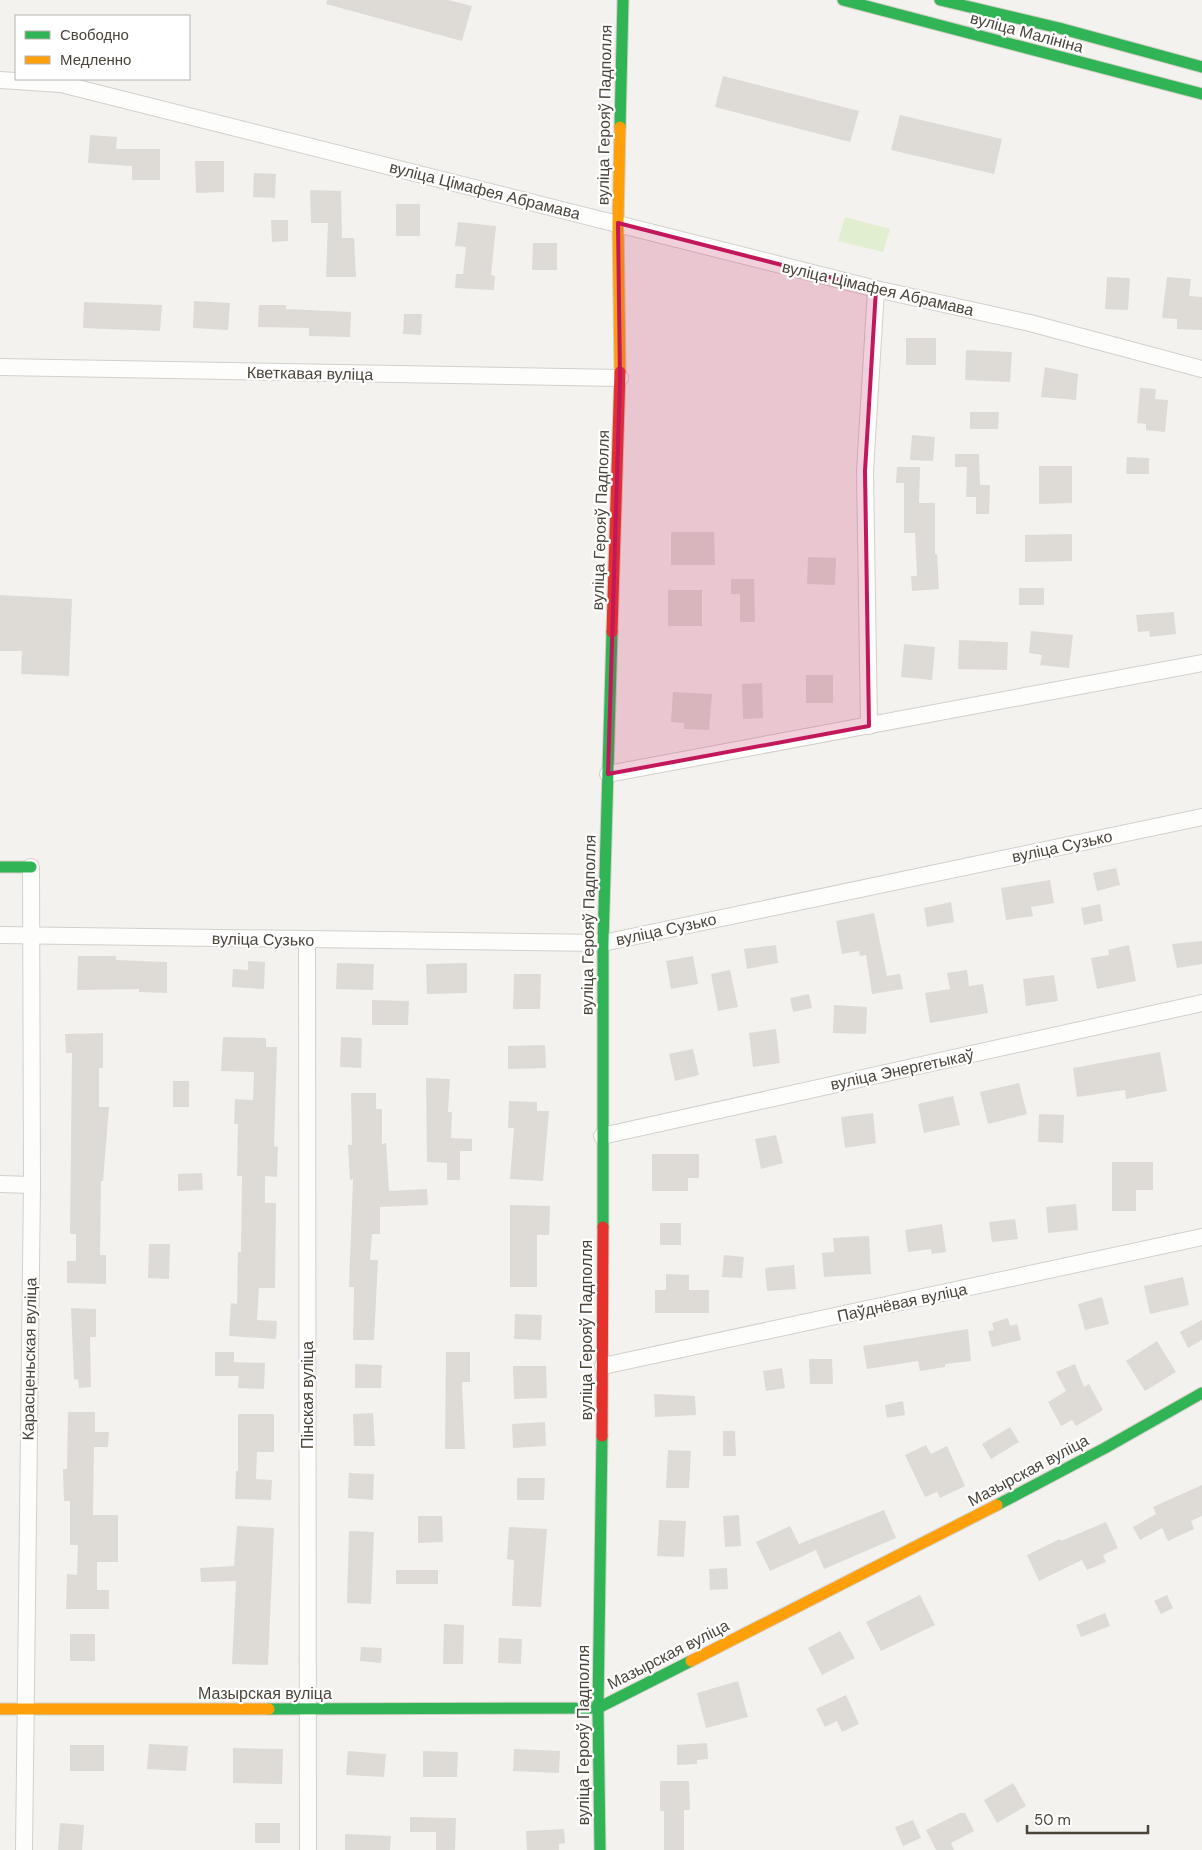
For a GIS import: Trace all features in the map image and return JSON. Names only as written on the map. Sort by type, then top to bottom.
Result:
[{"type":"street","name":"вуліца Герояў Падполля","points":[[600,1850],[598,1708],[603,1366],[603,943],[620,378],[618,223],[622,0]]},
{"type":"street","name":"вуліца Малініна","points":[[843,0],[1202,94]]},
{"type":"street","name":"вуліца Малініна","points":[[940,0],[1059,28],[1202,67]]},
{"type":"street","name":"вуліца Цімафея Абрамава","points":[[0,80],[61,84],[876,289],[1030,323],[1202,369]]},
{"type":"street","points":[[869,726],[865,471],[876,289]]},
{"type":"street","name":"Кветкавая вуліца","points":[[0,367],[620,378]]},
{"type":"street","points":[[608,774],[1202,663]]},
{"type":"street","name":"вуліца Сузько","points":[[0,935],[603,943],[1202,817]]},
{"type":"street","points":[[0,867],[31,868]]},
{"type":"street","name":"Карасценьская вуліца","points":[[24,1850],[24,1709],[32,1185],[33,936],[31,868]]},
{"type":"street","name":"Пінская вуліца","points":[[307,939],[308,1850]]},
{"type":"street","name":"вуліца Энергетыкаў","points":[[602,1136],[1202,1003]]},
{"type":"street","points":[[0,1184],[32,1185]]},
{"type":"street","name":"Паўднёвая вуліца","points":[[603,1366],[1202,1237]]},
{"type":"street","name":"Мазырская вуліца","points":[[0,1709],[307,1710],[598,1708],[935,1537],[1105,1448],[1202,1393]]},
{"type":"highlighted area","points":[[618,223],[876,289],[865,471],[869,726],[608,774],[620,378]]},
{"type":"green space","points":[[845,217],[890,229],[883,252],[838,241]]},
{"type":"building","points":[[327,0],[448,0],[472,6],[462,41],[326,4]]},
{"type":"building","points":[[723,76],[859,111],[850,142],[715,107]]},
{"type":"building","points":[[900,115],[1002,139],[994,174],[891,150]]},
{"type":"building","points":[[90,135],[117,137],[116,149],[160,149],[160,180],[132,180],[132,166],[88,163]]},
{"type":"building","points":[[195,161],[224,161],[224,192],[196,193]]},
{"type":"building","points":[[254,173],[276,174],[275,198],[253,197]]},
{"type":"building","points":[[310,190],[341,191],[342,238],[354,238],[356,277],[326,277],[328,223],[311,223]]},
{"type":"building","points":[[396,204],[420,204],[420,236],[396,236]]},
{"type":"building","points":[[271,220],[288,220],[288,241],[272,242]]},
{"type":"building","points":[[458,222],[496,226],[491,275],[495,276],[494,290],[455,288],[456,274],[463,274],[466,247],[455,246]]},
{"type":"building","points":[[533,243],[557,243],[557,270],[532,270]]},
{"type":"building","points":[[1107,277],[1130,278],[1128,310],[1105,309]]},
{"type":"building","points":[[1167,277],[1191,279],[1189,296],[1202,297],[1202,330],[1177,329],[1177,319],[1162,318]]},
{"type":"building","points":[[194,301],[230,303],[228,330],[193,328]]},
{"type":"building","points":[[84,302],[162,305],[160,331],[83,328]]},
{"type":"building","points":[[259,305],[286,305],[286,309],[351,312],[350,337],[309,336],[309,328],[258,327]]},
{"type":"building","points":[[404,314],[422,314],[421,335],[403,334]]},
{"type":"building","points":[[906,338],[936,338],[936,365],[906,365]]},
{"type":"building","points":[[966,350],[1012,352],[1010,382],[965,380]]},
{"type":"building","points":[[1045,367],[1078,374],[1076,400],[1041,397]]},
{"type":"building","points":[[1140,388],[1156,389],[1155,399],[1168,400],[1165,432],[1146,430],[1146,424],[1137,423]]},
{"type":"building","points":[[970,412],[999,412],[998,429],[970,429]]},
{"type":"building","points":[[912,435],[935,437],[933,461],[910,460]]},
{"type":"building","points":[[955,454],[979,454],[980,485],[990,485],[989,514],[976,514],[976,497],[966,497],[967,467],[955,467]]},
{"type":"building","points":[[1127,457],[1149,458],[1149,474],[1126,474]]},
{"type":"building","points":[[1039,466],[1072,466],[1072,503],[1039,504]]},
{"type":"building","points":[[897,467],[920,467],[919,503],[935,503],[935,554],[937,554],[939,589],[912,591],[911,576],[917,576],[915,533],[904,533],[904,483],[896,483]]},
{"type":"building","points":[[671,532],[714,532],[715,565],[671,565]]},
{"type":"building","points":[[1072,534],[1072,561],[1025,562],[1025,535]]},
{"type":"building","points":[[808,557],[836,558],[835,585],[807,584]]},
{"type":"building","points":[[731,579],[754,579],[755,622],[740,622],[740,594],[731,594]]},
{"type":"building","points":[[1019,588],[1044,588],[1044,605],[1019,605]]},
{"type":"building","points":[[668,590],[702,590],[702,626],[668,626]]},
{"type":"building","points":[[0,595],[72,599],[69,676],[21,674],[22,651],[0,651]]},
{"type":"building","points":[[1174,612],[1176,634],[1150,637],[1149,631],[1138,632],[1136,615]]},
{"type":"building","points":[[1031,631],[1073,635],[1069,668],[1040,665],[1042,655],[1029,653]]},
{"type":"building","points":[[959,640],[1008,642],[1007,670],[958,669]]},
{"type":"building","points":[[904,644],[935,647],[932,680],[901,677]]},
{"type":"building","points":[[806,675],[833,675],[833,703],[806,703]]},
{"type":"building","points":[[762,683],[763,718],[743,719],[742,684]]},
{"type":"building","points":[[673,692],[712,694],[709,730],[684,729],[684,723],[671,722]]},
{"type":"building","points":[[1116,868],[1120,885],[1097,891],[1093,873]]},
{"type":"building","points":[[1050,880],[1054,903],[1031,907],[1033,916],[1006,920],[1001,888]]},
{"type":"building","points":[[951,902],[954,922],[927,927],[924,908]]},
{"type":"building","points":[[1100,904],[1103,921],[1084,925],[1081,908]]},
{"type":"building","points":[[874,913],[887,976],[900,974],[903,989],[872,994],[866,955],[860,956],[859,951],[842,954],[836,921]]},
{"type":"building","points":[[1202,941],[1202,964],[1177,968],[1172,944]]},
{"type":"building","points":[[776,945],[778,963],[747,969],[744,949]]},
{"type":"building","points":[[1129,945],[1136,981],[1097,989],[1091,958],[1109,955],[1108,950]]},
{"type":"building","points":[[78,956],[116,956],[116,960],[167,962],[167,993],[139,992],[139,989],[77,990]]},
{"type":"building","points":[[693,956],[698,984],[671,989],[666,961]]},
{"type":"building","points":[[248,961],[265,962],[264,989],[232,987],[233,969],[248,970]]},
{"type":"building","points":[[337,963],[374,964],[373,990],[336,989]]},
{"type":"building","points":[[467,963],[467,993],[427,994],[426,964]]},
{"type":"building","points":[[730,970],[738,1007],[718,1011],[711,974]]},
{"type":"building","points":[[967,970],[969,986],[983,984],[988,1013],[930,1023],[925,993],[950,989],[947,973]]},
{"type":"building","points":[[514,974],[541,974],[540,1009],[513,1009]]},
{"type":"building","points":[[1054,975],[1058,1001],[1026,1006],[1023,979]]},
{"type":"building","points":[[809,994],[812,1008],[793,1012],[790,998]]},
{"type":"building","points":[[372,1000],[409,1001],[408,1025],[372,1025]]},
{"type":"building","points":[[834,1005],[867,1007],[866,1034],[833,1033]]},
{"type":"building","points":[[776,1029],[780,1063],[753,1067],[749,1033]]},
{"type":"building","points":[[103,1033],[103,1068],[99,1068],[99,1107],[109,1107],[103,1181],[101,1181],[100,1255],[106,1255],[106,1284],[67,1283],[67,1261],[76,1261],[76,1234],[70,1234],[72,1053],[66,1053],[65,1034]]},
{"type":"building","points":[[223,1037],[266,1038],[266,1047],[277,1047],[274,1146],[278,1147],[277,1177],[265,1176],[265,1203],[276,1203],[275,1288],[259,1288],[257,1320],[277,1321],[276,1339],[229,1336],[231,1303],[237,1304],[238,1252],[241,1252],[242,1176],[237,1176],[238,1124],[234,1124],[235,1099],[253,1100],[254,1072],[221,1071]]},
{"type":"building","points":[[341,1037],[362,1038],[361,1068],[340,1067]]},
{"type":"building","points":[[545,1045],[546,1068],[508,1069],[508,1046]]},
{"type":"building","points":[[693,1049],[699,1075],[675,1081],[669,1054]]},
{"type":"building","points":[[1160,1052],[1167,1091],[1126,1099],[1125,1090],[1077,1097],[1073,1068]]},
{"type":"building","points":[[426,1078],[450,1079],[448,1112],[452,1112],[451,1138],[472,1139],[472,1151],[460,1151],[460,1180],[447,1180],[447,1163],[427,1162]]},
{"type":"building","points":[[173,1081],[189,1081],[189,1107],[173,1107]]},
{"type":"building","points":[[1019,1083],[1027,1114],[988,1124],[980,1092]]},
{"type":"building","points":[[351,1093],[376,1093],[376,1109],[382,1109],[382,1144],[386,1143],[389,1191],[427,1189],[428,1205],[380,1207],[380,1234],[372,1234],[370,1260],[378,1260],[374,1340],[353,1340],[354,1287],[349,1287],[353,1179],[350,1180],[348,1145],[352,1145]]},
{"type":"building","points":[[953,1096],[960,1125],[924,1133],[918,1104]]},
{"type":"building","points":[[509,1101],[537,1102],[537,1111],[549,1111],[543,1181],[510,1179],[514,1128],[508,1128]]},
{"type":"building","points":[[873,1113],[876,1143],[845,1148],[841,1117]]},
{"type":"building","points":[[1039,1114],[1064,1115],[1063,1143],[1038,1142]]},
{"type":"building","points":[[776,1135],[783,1163],[761,1169],[755,1139]]},
{"type":"building","points":[[652,1154],[699,1154],[699,1178],[688,1178],[688,1191],[652,1191]]},
{"type":"building","points":[[1112,1162],[1153,1162],[1153,1190],[1136,1190],[1136,1211],[1112,1211]]},
{"type":"building","points":[[202,1173],[203,1190],[178,1191],[178,1174]]},
{"type":"building","points":[[1076,1204],[1078,1230],[1048,1233],[1046,1207]]},
{"type":"building","points":[[510,1205],[550,1206],[549,1235],[537,1235],[537,1287],[510,1287]]},
{"type":"building","points":[[1015,1219],[1018,1239],[992,1242],[989,1222]]},
{"type":"building","points":[[660,1223],[681,1223],[681,1245],[660,1245]]},
{"type":"building","points":[[942,1224],[946,1252],[932,1254],[931,1249],[908,1252],[905,1230]]},
{"type":"building","points":[[869,1236],[871,1274],[824,1277],[822,1253],[834,1252],[833,1238]]},
{"type":"building","points":[[149,1244],[170,1244],[169,1279],[148,1278]]},
{"type":"building","points":[[724,1255],[744,1257],[742,1278],[722,1277]]},
{"type":"building","points":[[794,1265],[796,1289],[767,1291],[765,1268]]},
{"type":"building","points":[[666,1274],[689,1275],[689,1290],[709,1290],[709,1313],[655,1313],[655,1290],[666,1290]]},
{"type":"building","points":[[1183,1277],[1189,1305],[1150,1314],[1144,1286]]},
{"type":"building","points":[[1102,1297],[1109,1324],[1085,1330],[1078,1304]]},
{"type":"building","points":[[71,1308],[96,1309],[96,1337],[90,1337],[91,1387],[79,1388],[78,1379],[74,1380]]},
{"type":"building","points":[[515,1314],[542,1315],[541,1340],[514,1339]]},
{"type":"building","points":[[1008,1318],[1010,1326],[1017,1324],[1021,1340],[992,1347],[988,1331],[994,1330],[992,1323]]},
{"type":"building","points":[[1202,1320],[1202,1340],[1188,1348],[1180,1332]]},
{"type":"building","points":[[968,1329],[971,1361],[945,1364],[945,1367],[920,1371],[918,1361],[867,1369],[863,1346]]},
{"type":"building","points":[[1157,1341],[1176,1372],[1145,1391],[1126,1361]]},
{"type":"building","points":[[215,1352],[234,1352],[234,1362],[265,1363],[264,1389],[238,1388],[239,1376],[215,1376]]},
{"type":"building","points":[[446,1352],[470,1352],[470,1382],[462,1382],[465,1449],[445,1449]]},
{"type":"building","points":[[809,1359],[832,1359],[833,1384],[810,1384]]},
{"type":"building","points":[[355,1364],[382,1365],[381,1388],[355,1388]]},
{"type":"building","points":[[1075,1364],[1084,1387],[1089,1384],[1103,1410],[1076,1426],[1072,1420],[1061,1426],[1048,1402],[1066,1391],[1056,1372]]},
{"type":"building","points":[[513,1366],[546,1366],[547,1398],[514,1399]]},
{"type":"building","points":[[782,1368],[785,1388],[766,1391],[763,1371]]},
{"type":"building","points":[[654,1394],[695,1396],[696,1415],[655,1417]]},
{"type":"building","points":[[903,1401],[905,1415],[887,1418],[885,1405]]},
{"type":"building","points":[[68,1412],[95,1412],[95,1432],[109,1432],[108,1447],[94,1447],[93,1515],[118,1515],[118,1562],[97,1562],[97,1590],[109,1590],[109,1609],[66,1609],[67,1574],[77,1575],[78,1545],[70,1545],[70,1501],[64,1501],[63,1469],[67,1469]]},
{"type":"building","points":[[373,1413],[375,1446],[354,1446],[353,1414]]},
{"type":"building","points":[[238,1414],[274,1414],[274,1452],[257,1452],[256,1479],[272,1480],[271,1500],[235,1499],[236,1471],[238,1471]]},
{"type":"building","points":[[545,1422],[546,1446],[513,1448],[512,1424]]},
{"type":"building","points":[[1010,1427],[1019,1442],[991,1459],[982,1444]]},
{"type":"building","points":[[723,1431],[735,1431],[736,1456],[723,1456]]},
{"type":"building","points":[[926,1445],[931,1454],[947,1446],[965,1486],[940,1498],[937,1492],[925,1497],[905,1455]]},
{"type":"building","points":[[668,1450],[691,1451],[689,1488],[666,1488]]},
{"type":"building","points":[[349,1473],[374,1474],[373,1500],[348,1498]]},
{"type":"building","points":[[517,1478],[545,1478],[544,1500],[517,1500]]},
{"type":"building","points":[[1202,1485],[1202,1516],[1191,1521],[1194,1529],[1168,1541],[1162,1528],[1140,1540],[1133,1527],[1156,1514],[1153,1507]]},
{"type":"building","points":[[884,1510],[896,1538],[824,1569],[816,1550],[770,1571],[756,1542],[790,1526],[799,1544]]},
{"type":"building","points":[[739,1515],[741,1546],[725,1547],[723,1516]]},
{"type":"building","points":[[418,1516],[442,1516],[443,1542],[418,1543]]},
{"type":"building","points":[[659,1520],[686,1521],[684,1557],[657,1556]]},
{"type":"building","points":[[1106,1522],[1118,1548],[1103,1555],[1106,1562],[1087,1570],[1082,1560],[1039,1581],[1027,1555],[1060,1539],[1061,1541]]},
{"type":"building","points":[[237,1526],[274,1528],[268,1665],[232,1664],[236,1581],[201,1582],[200,1568],[234,1566]]},
{"type":"building","points":[[509,1527],[547,1529],[541,1607],[512,1606],[514,1560],[507,1559]]},
{"type":"building","points":[[349,1531],[374,1532],[371,1604],[347,1603]]},
{"type":"building","points":[[727,1568],[728,1589],[710,1590],[709,1569]]},
{"type":"building","points":[[396,1570],[438,1570],[438,1584],[396,1584]]},
{"type":"building","points":[[920,1595],[935,1625],[881,1651],[866,1622]]},
{"type":"building","points":[[1167,1595],[1173,1608],[1161,1614],[1154,1601]]},
{"type":"building","points":[[1105,1613],[1110,1626],[1081,1637],[1076,1625]]},
{"type":"building","points":[[444,1624],[464,1625],[463,1664],[443,1664]]},
{"type":"building","points":[[840,1631],[855,1658],[822,1675],[808,1648]]},
{"type":"building","points":[[70,1634],[95,1634],[95,1661],[70,1661]]},
{"type":"building","points":[[499,1638],[522,1639],[521,1664],[498,1663]]},
{"type":"building","points":[[361,1647],[382,1648],[381,1663],[360,1661]]},
{"type":"building","points":[[738,1681],[748,1717],[706,1728],[697,1693]]},
{"type":"building","points":[[846,1695],[859,1724],[842,1732],[837,1721],[825,1727],[816,1709]]},
{"type":"building","points":[[707,1743],[708,1759],[697,1760],[697,1764],[677,1765],[677,1745]]},
{"type":"building","points":[[149,1744],[188,1746],[186,1771],[147,1769]]},
{"type":"building","points":[[70,1745],[104,1745],[104,1771],[70,1771]]},
{"type":"building","points":[[233,1748],[283,1749],[282,1784],[233,1783]]},
{"type":"building","points":[[514,1749],[560,1751],[559,1773],[513,1771]]},
{"type":"building","points":[[348,1751],[386,1754],[384,1777],[346,1775]]},
{"type":"building","points":[[423,1751],[458,1752],[457,1777],[423,1777]]},
{"type":"building","points":[[660,1781],[689,1781],[690,1810],[684,1810],[684,1850],[664,1850],[664,1811],[660,1811]]},
{"type":"building","points":[[1013,1783],[1026,1806],[997,1823],[984,1800]]},
{"type":"building","points":[[960,1813],[965,1813],[974,1831],[951,1843],[954,1850],[936,1850],[926,1830]]},
{"type":"building","points":[[410,1817],[456,1818],[455,1850],[436,1850],[436,1832],[410,1832]]},
{"type":"building","points":[[913,1820],[921,1838],[903,1846],[895,1827]]},
{"type":"building","points":[[60,1823],[84,1825],[82,1850],[58,1850]]},
{"type":"building","points":[[255,1823],[280,1823],[280,1843],[255,1843]]},
{"type":"building","points":[[564,1829],[565,1843],[559,1844],[559,1850],[527,1850],[526,1831]]},
{"type":"building","points":[[345,1834],[391,1836],[390,1850],[345,1850]]},
{"type":"traffic: fast","points":[[620,127],[623,0]]},
{"type":"traffic: fast","points":[[843,0],[1202,94]]},
{"type":"traffic: fast","points":[[940,0],[1059,28],[1202,67]]},
{"type":"traffic: fast","points":[[603,1227],[603,943],[612,632]]},
{"type":"traffic: fast","points":[[0,867],[31,867]]},
{"type":"traffic: fast","points":[[997,1505],[1105,1448],[1202,1393]]},
{"type":"traffic: fast","points":[[600,1850],[598,1708],[602,1436]]},
{"type":"traffic: fast","points":[[269,1709],[598,1708],[691,1661]]},
{"type":"traffic: slow","points":[[620,127],[618,223],[620,372]]},
{"type":"traffic: slow","points":[[691,1661],[997,1505]]},
{"type":"traffic: slow","points":[[0,1709],[269,1709]]},
{"type":"traffic: jam","points":[[612,632],[620,372]]},
{"type":"traffic: jam","points":[[602,1436],[603,1227]]}]
